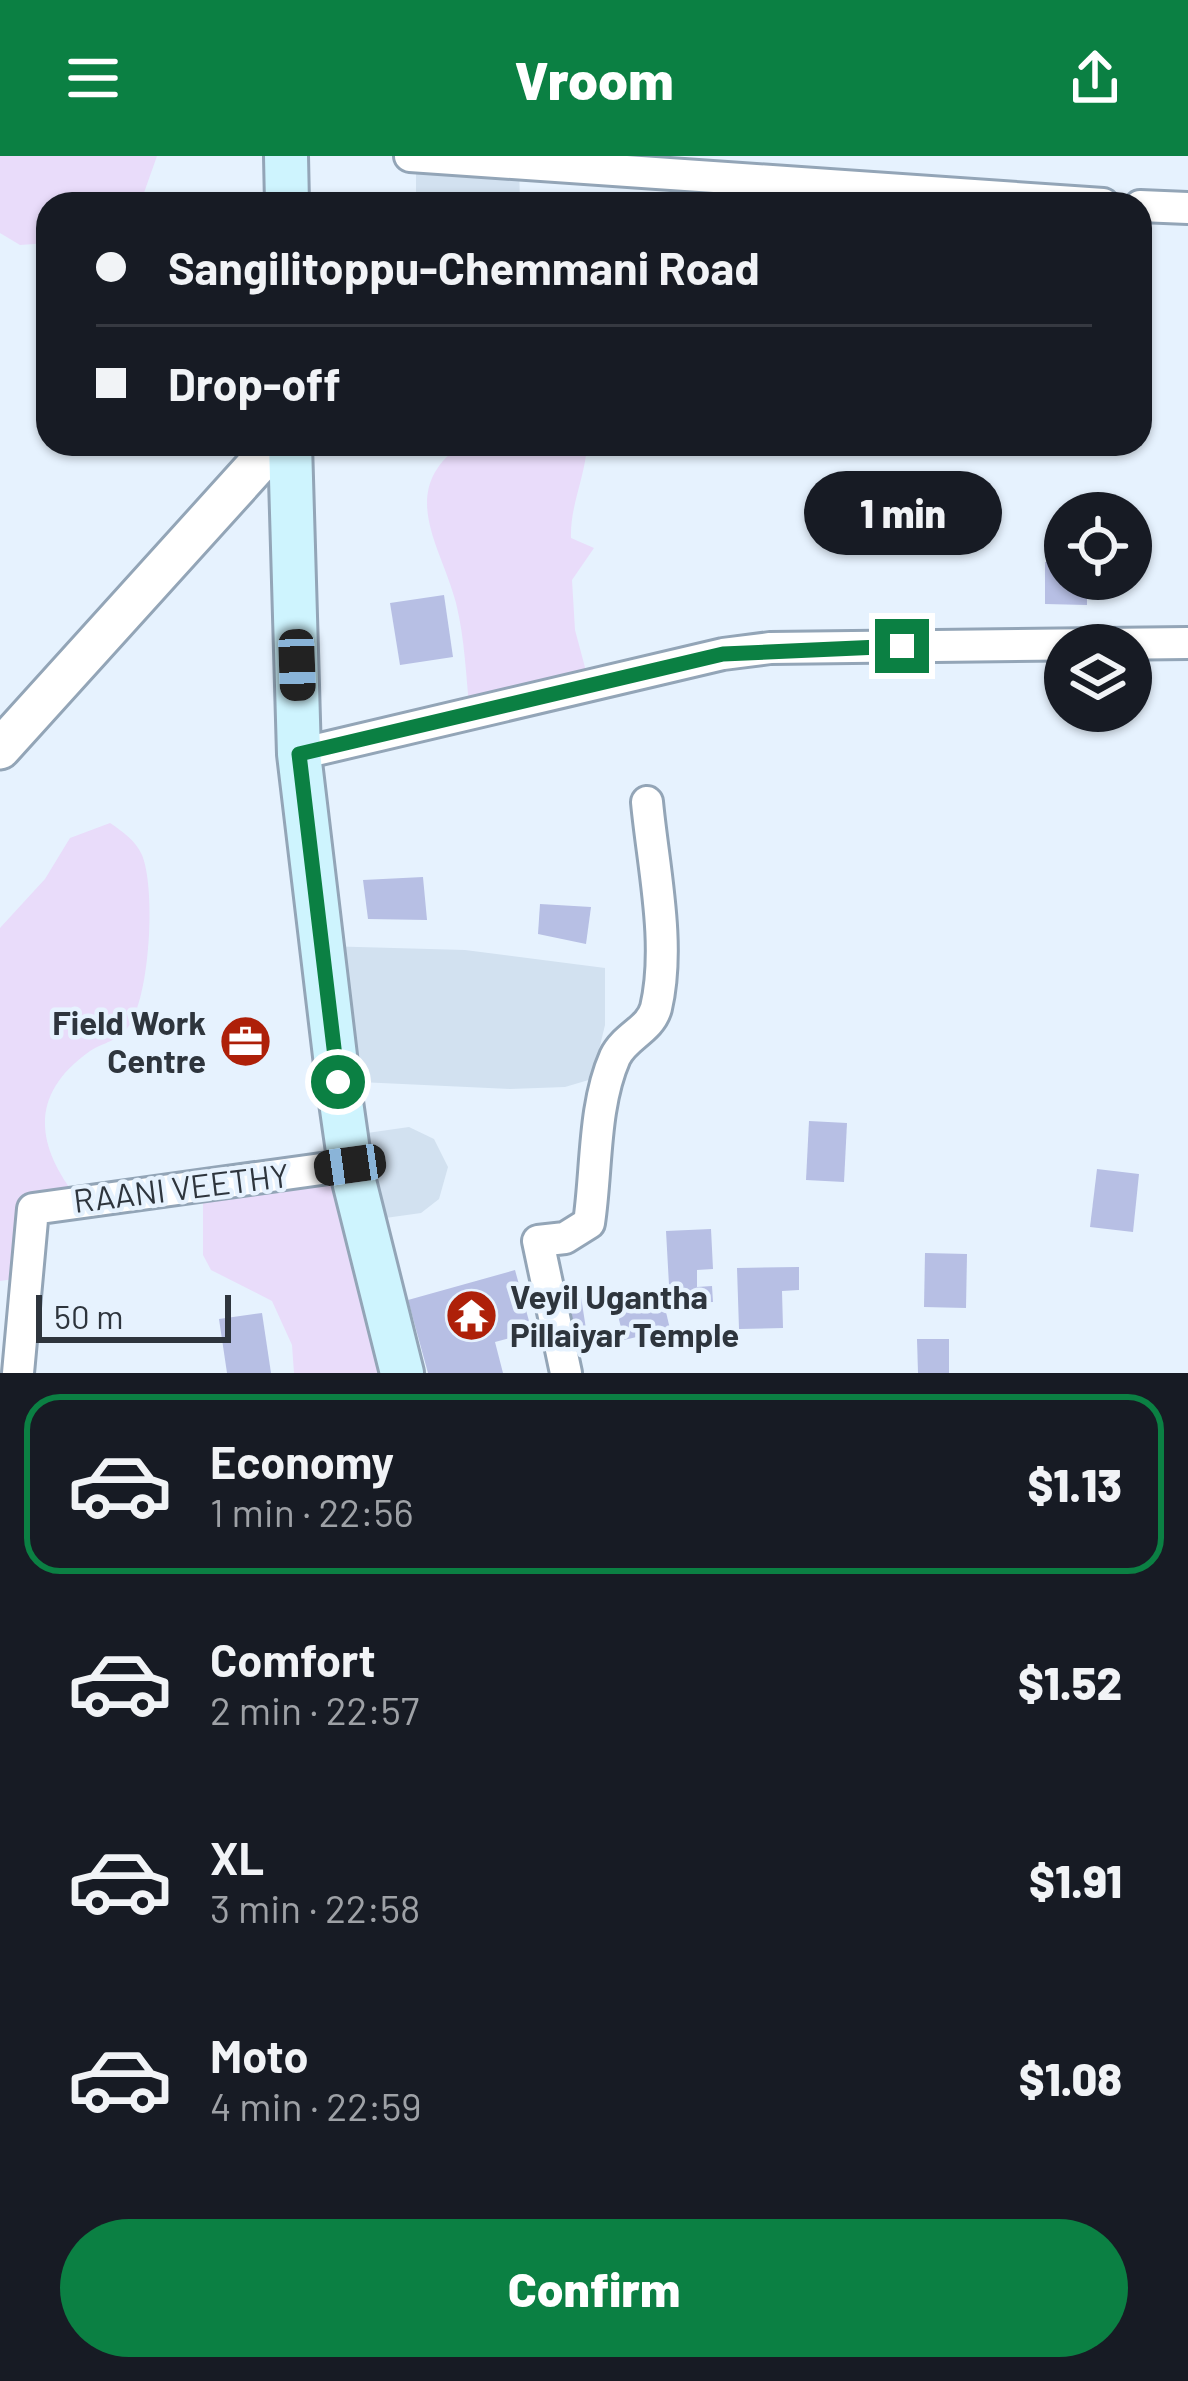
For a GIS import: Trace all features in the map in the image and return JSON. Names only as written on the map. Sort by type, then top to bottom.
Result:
[{"type":"main road","points":[[286,156],[287,192]]},
{"type":"main road","points":[[290,456],[299,754],[350,1165],[402,1373]]},
{"type":"street","points":[[410,156],[545,161],[947,192]]},
{"type":"street","points":[[1152,206],[1188,208]]},
{"type":"street","points":[[0,749],[265,456]]},
{"type":"street","points":[[299,754],[747,651],[1188,643]]},
{"type":"street","points":[[566,1373],[538,1241],[565,1238],[589,1223],[600,1120],[616,1055],[650,1023],[657,1005],[658,920],[647,802]]},
{"type":"street","name":"RAANI VEETHY","points":[[18,1373],[33,1209],[350,1165]]},
{"type":"shaded area","points":[[0,156],[157,156],[144,192],[36,192],[36,244],[20,245],[0,233]]},
{"type":"shaded area","points":[[416,156],[519,165],[520,192],[416,192]]},
{"type":"shaded area","points":[[449,456],[586,456],[571,538],[594,548],[572,580],[575,630],[590,686],[470,714],[459,617],[429,519],[431,481]]},
{"type":"shaded area","points":[[110,823],[136,845],[146,871],[149,943],[141,993],[124,1032],[90,1051],[56,1085],[48,1102],[47,1140],[78,1199],[33,1209],[27,1277],[0,1281],[0,928],[45,879],[70,838]]},
{"type":"shaded area","points":[[323,946],[465,950],[605,968],[605,1025],[592,1079],[565,1087],[510,1089],[338,1081]]},
{"type":"shaded area","points":[[409,1127],[434,1139],[448,1167],[439,1199],[421,1213],[364,1221],[346,1136]]},
{"type":"shaded area","points":[[350,1165],[402,1373],[294,1373],[292,1345],[272,1301],[211,1270],[203,1255],[203,1185]]},
{"type":"building","points":[[444,595],[453,657],[400,665],[390,603]]},
{"type":"building","points":[[1045,600],[1087,600],[1087,605],[1045,604]]},
{"type":"building","points":[[423,877],[427,920],[368,919],[363,880]]},
{"type":"building","points":[[540,904],[591,907],[586,944],[538,934]]},
{"type":"building","points":[[809,1121],[847,1123],[844,1182],[806,1180]]},
{"type":"building","points":[[1097,1169],[1139,1174],[1133,1232],[1090,1227]]},
{"type":"building","points":[[711,1229],[713,1269],[697,1270],[697,1287],[712,1286],[713,1302],[670,1303],[666,1231]]},
{"type":"building","points":[[925,1253],[967,1254],[966,1308],[924,1307]]},
{"type":"building","points":[[799,1267],[799,1290],[782,1291],[783,1328],[739,1329],[737,1268]]},
{"type":"building","points":[[515,1270],[532,1332],[495,1342],[503,1373],[428,1373],[408,1300]]},
{"type":"building","points":[[579,1284],[586,1329],[560,1333],[553,1288]]},
{"type":"building","points":[[661,1291],[670,1329],[624,1340],[615,1303]]},
{"type":"building","points":[[262,1313],[271,1373],[227,1373],[219,1319]]},
{"type":"building","points":[[917,1339],[949,1339],[949,1373],[918,1373]]},
{"type":"place","name":"Field Work Centre","points":[[245,1041]]},
{"type":"place","name":"Veyil Ugantha Pillaiyar Temple","points":[[471,1315]]},
{"type":"route","points":[[338,1082],[299,754],[723,654],[902,646]]}]
